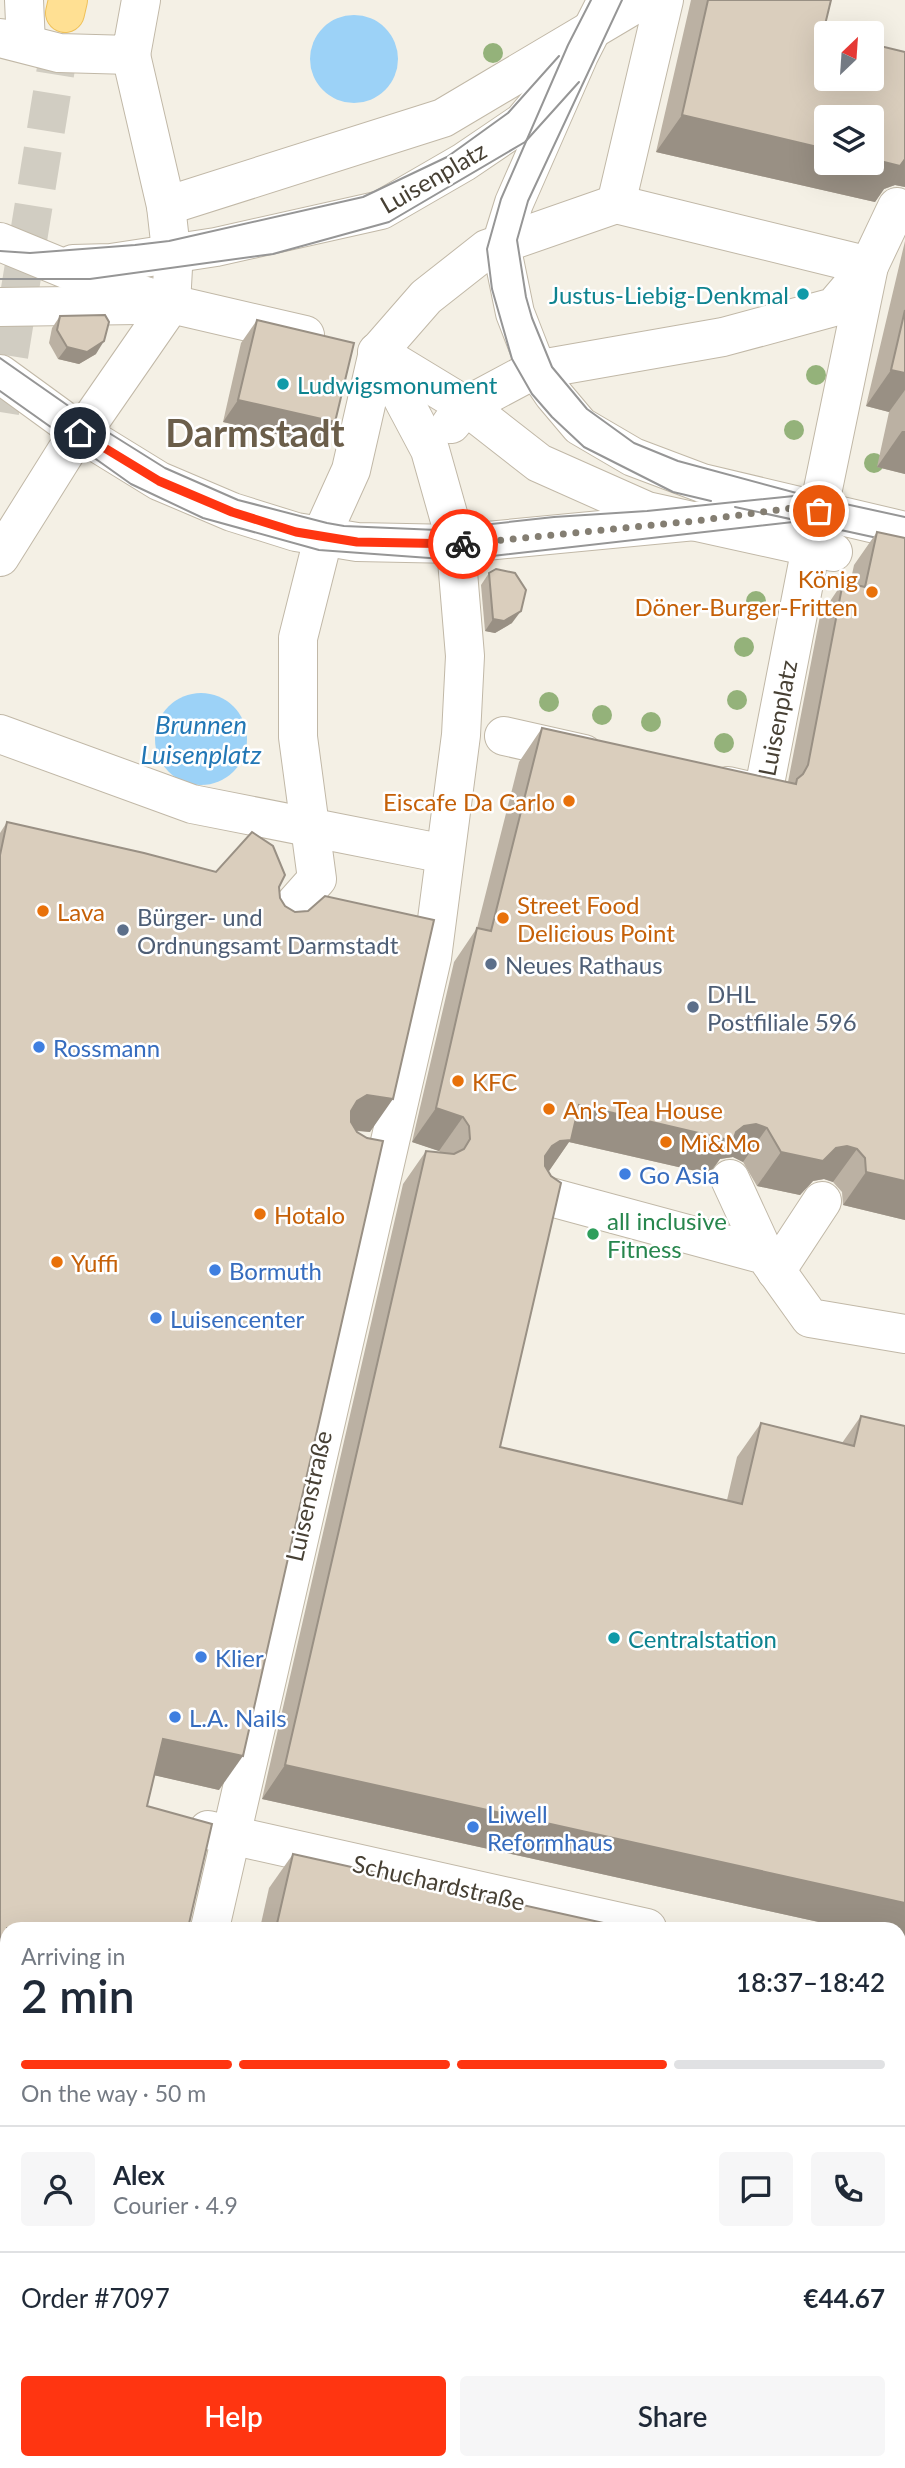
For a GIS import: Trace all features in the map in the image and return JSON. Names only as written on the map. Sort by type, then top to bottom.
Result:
[{"type":"street","points":[[24,0],[13,41],[59,53],[131,55]]},
{"type":"street","points":[[0,557],[80,433],[172,304],[166,206],[131,55],[141,0]]},
{"type":"street","name":"Luisenplatz","points":[[166,206],[443,118],[642,0]]},
{"type":"street","points":[[616,204],[664,0]]},
{"type":"street","points":[[593,28],[514,203],[501,245],[515,313],[538,372],[580,426],[633,457],[821,527],[905,531]]},
{"type":"street","name":"Luisenplatz","points":[[0,262],[58,265],[111,263],[216,247],[381,210],[464,162],[523,122],[593,28]]},
{"type":"street","points":[[277,924],[317,879],[298,737],[298,638],[322,536],[351,470],[377,352],[426,297],[487,249],[616,204],[869,266]]},
{"type":"street","name":"Luisenplatz","points":[[695,779],[763,794],[821,527],[869,266],[897,207]]},
{"type":"street","name":"Luisenplatz","points":[[0,242],[90,279],[172,304],[377,352],[466,406],[539,463],[648,511],[695,521]]},
{"type":"street","name":"Luisenplatz","points":[[430,450],[466,406],[522,376],[552,367],[723,337],[834,307],[869,266]]},
{"type":"street","name":"Luisenplatz","points":[[0,307],[172,304]]},
{"type":"street","points":[[0,734],[192,804],[446,855],[461,735],[465,656],[455,544],[430,450],[377,352]]},
{"type":"street","name":"Luisenplatz","points":[[0,374],[80,433],[159,481],[232,512],[296,532],[357,542],[455,544],[695,521],[821,527]]},
{"type":"street","points":[[463,691],[480,700],[512,747],[613,760]]},
{"type":"street","name":"Luisenstraße","points":[[210,1922],[214,1831],[367,1153],[432,958],[446,855]]},
{"type":"street","points":[[367,1153],[425,1167]]},
{"type":"street","points":[[730,1179],[771,1263],[810,1318],[905,1334]]},
{"type":"street","points":[[542,1195],[771,1263]]},
{"type":"street","points":[[771,1263],[822,1200]]},
{"type":"street","name":"Schuchardstraße","points":[[214,1831],[620,1922]]},
{"type":"water","points":[[354,15],[371,18],[385,28],[395,42],[398,59],[395,76],[385,90],[371,100],[354,103],[337,100],[323,90],[313,76],[310,59],[313,42],[323,28],[337,18]]},
{"type":"water","name":"Brunnen Luisenplatz","points":[[201,693],[219,696],[234,706],[244,721],[247,739],[244,757],[234,772],[219,782],[201,785],[183,782],[168,772],[158,757],[155,739],[158,721],[168,706],[183,696]]},
{"type":"building","points":[[708,0],[831,0],[826,21],[814,21],[814,91],[884,91],[884,47],[905,52],[905,159],[900,166],[884,162],[884,105],[814,105],[814,146],[682,115]]},
{"type":"building","points":[[905,310],[905,373],[891,370]]},
{"type":"building","points":[[105,315],[109,322],[104,341],[87,352],[67,347],[57,330],[60,316]]},
{"type":"building","name":"Ludwigsmonument","points":[[257,320],[354,343],[335,422],[238,400]]},
{"type":"building","points":[[877,532],[905,538],[905,1181],[866,1172],[865,1158],[857,1149],[847,1146],[836,1148],[823,1161],[781,1152],[767,1128],[756,1124],[744,1126],[736,1132],[733,1141],[579,1105],[571,1140],[560,1141],[552,1146],[545,1156],[545,1166],[551,1176],[561,1183],[500,1447],[742,1504],[761,1423],[854,1446],[861,1416],[905,1426],[905,1903],[285,1765],[426,1151],[454,1154],[464,1149],[470,1139],[469,1126],[463,1117],[436,1108],[477,928],[491,931],[542,728],[796,784],[808,765],[843,582],[865,587]]},
{"type":"building","points":[[496,569],[515,573],[526,590],[521,611],[504,621],[493,619],[489,573]]},
{"type":"building","name":"Luisencenter","points":[[7,822],[216,872],[252,832],[273,846],[285,875],[279,887],[280,898],[285,906],[295,912],[308,911],[325,896],[434,920],[393,1099],[367,1095],[357,1101],[351,1111],[351,1122],[357,1132],[367,1138],[383,1141],[243,1756],[163,1739],[147,1806],[212,1824],[189,1922],[0,1922],[0,855]]},
{"type":"building","points":[[293,1854],[599,1922],[277,1922]]},
{"type":"tunnel","points":[[0,412],[64,19]]},
{"type":"tram line","points":[[591,0],[568,45],[501,199],[487,249],[492,289],[512,359],[532,394],[552,417],[584,447],[673,492],[711,501]]},
{"type":"tram line","points":[[622,0],[528,201],[517,240],[526,297],[552,367],[587,409],[634,443],[678,461],[804,495],[905,517]]},
{"type":"tram line","points":[[0,251],[30,253],[169,241],[363,197],[447,157],[508,113],[559,56]]},
{"type":"tram line","points":[[0,279],[90,279],[273,254],[389,222],[525,142],[579,82]]},
{"type":"tram line","points":[[0,358],[90,421],[165,468],[238,500],[344,526],[437,530],[804,495]]},
{"type":"tram line","points":[[0,391],[131,484],[203,518],[319,550],[457,560],[802,521]]},
{"type":"tram line","points":[[735,507],[905,544]]},
{"type":"way so far","points":[[463,544],[695,521],[800,507],[819,511]]},
{"type":"place","name":"Justus-Liebig-Denkmal","points":[[803,294]]},
{"type":"place","name":"Ludwigsmonument","points":[[283,384]]},
{"type":"place","name":"König Döner-Burger-Fritten","points":[[872,592]]},
{"type":"place","name":"Eiscafe Da Carlo","points":[[569,801]]},
{"type":"place","name":"Lava","points":[[43,911]]},
{"type":"place","name":"Street Food Delicious Point","points":[[503,918]]},
{"type":"place","name":"Bürger- und Ordnungsamt Darmstadt","points":[[123,930]]},
{"type":"place","name":"Neues Rathaus","points":[[491,964]]},
{"type":"place","name":"DHL Postfiliale 596","points":[[693,1007]]},
{"type":"place","name":"Rossmann","points":[[39,1047]]},
{"type":"place","name":"KFC","points":[[458,1081]]},
{"type":"place","name":"An's Tea House","points":[[549,1109]]},
{"type":"place","name":"Mi&Mo","points":[[666,1142]]},
{"type":"place","name":"Go Asia","points":[[625,1174]]},
{"type":"place","name":"Hotalo","points":[[260,1214]]},
{"type":"place","name":"all inclusive Fitness","points":[[593,1234]]},
{"type":"place","name":"Yuffi","points":[[57,1262]]},
{"type":"place","name":"Bormuth","points":[[215,1270]]},
{"type":"place","name":"Luisencenter","points":[[156,1318]]},
{"type":"place","name":"Centralstation","points":[[614,1638]]},
{"type":"place","name":"Klier","points":[[201,1657]]},
{"type":"place","name":"L.A. Nails","points":[[175,1717]]},
{"type":"place","name":"Liwell Reformhaus","points":[[473,1827]]},
{"type":"district","name":"Darmstadt","points":[[255,432]]},
{"type":"route","points":[[80,433],[159,481],[232,512],[296,532],[357,542],[463,544]]}]
